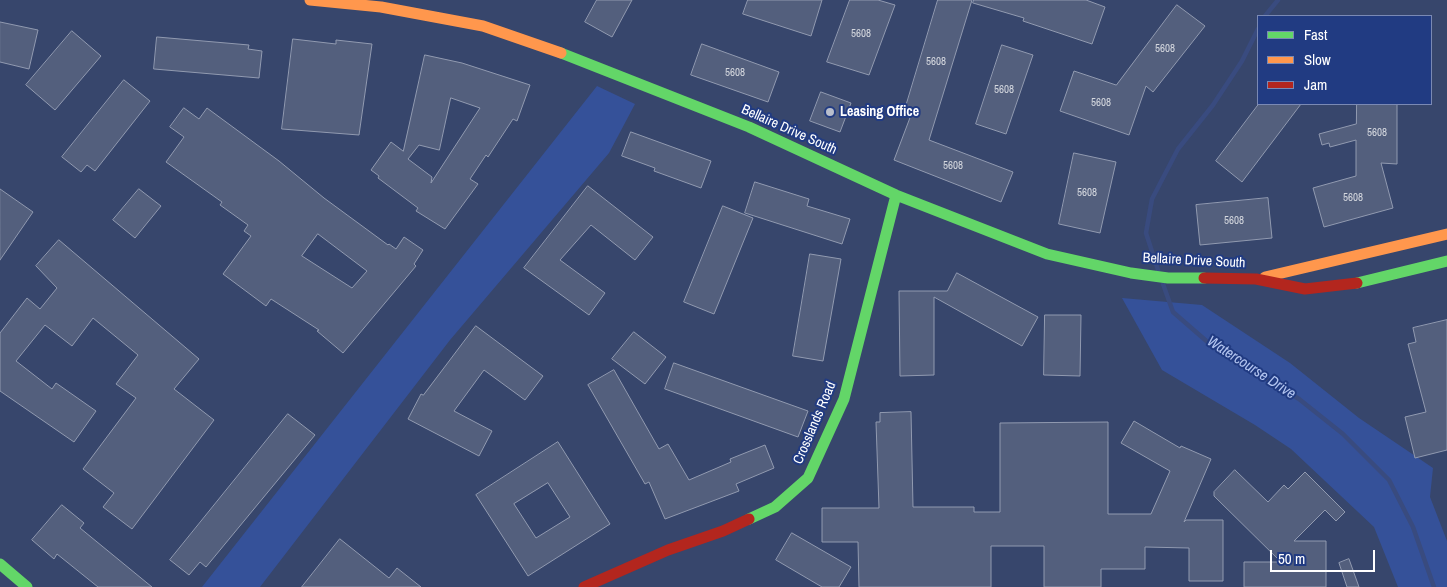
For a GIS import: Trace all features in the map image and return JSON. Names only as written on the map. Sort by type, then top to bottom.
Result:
[{"type":"street","name":"Bellaire Drive South","points":[[310,0],[381,7],[483,26],[586,62],[749,127],[896,195],[1047,254],[1150,275],[1200,280],[1256,280],[1305,289],[1377,280],[1447,261]]},
{"type":"street","name":"Crosslands Road","points":[[584,587],[668,550],[723,531],[774,507],[808,478],[844,399],[896,195]]},
{"type":"street","name":"Bellaire Drive South","points":[[1256,280],[1447,234]]},
{"type":"street","points":[[0,564],[27,587]]},
{"type":"shaded area","points":[[597,86],[635,104],[609,153],[450,340],[260,587],[202,587]]},
{"type":"shaded area","points":[[1122,298],[1202,305],[1290,363],[1359,418],[1433,468],[1430,497],[1447,541],[1447,587],[1398,587],[1374,527],[1291,449],[1255,425],[1162,370]]},
{"type":"building","points":[[597,0],[632,0],[612,37],[585,22]]},
{"type":"building","points":[[748,0],[822,0],[811,36],[743,14]]},
{"type":"building","points":[[850,0],[878,0],[895,5],[869,75],[827,62]]},
{"type":"building","points":[[938,0],[972,0],[929,140],[1013,172],[1001,202],[894,160],[911,115],[904,113]]},
{"type":"building","points":[[974,0],[1086,0],[1105,7],[1092,44],[1023,21],[1024,18],[973,3]]},
{"type":"building","points":[[1177,5],[1205,26],[1153,92],[1146,86],[1129,135],[1060,111],[1074,71],[1116,85]]},
{"type":"building","points":[[0,22],[38,30],[29,69],[0,62]]},
{"type":"building","points":[[72,31],[101,56],[55,110],[26,85]]},
{"type":"building","points":[[157,37],[249,45],[248,49],[262,51],[259,78],[154,69]]},
{"type":"building","points":[[293,39],[336,44],[336,40],[372,44],[359,135],[282,129]]},
{"type":"building","points":[[702,44],[779,72],[768,102],[691,75]]},
{"type":"building","points":[[1002,45],[1033,55],[1006,134],[976,124]]},
{"type":"building","points":[[425,55],[462,63],[530,85],[517,121],[513,119],[488,157],[486,155],[470,179],[478,184],[445,229],[416,211],[418,208],[378,178],[379,176],[371,170],[391,142],[403,151]],"holes":[[[451,98],[480,108],[431,183],[432,177],[408,159],[419,145],[439,150]]]},
{"type":"building","points":[[124,80],[150,101],[95,171],[87,165],[81,172],[62,157]]},
{"type":"building","name":"Leasing Office","points":[[821,92],[851,103],[840,132],[810,121]]},
{"type":"building","points":[[1258,105],[1300,105],[1242,182],[1216,161]]},
{"type":"building","points":[[1357,105],[1397,105],[1397,164],[1381,163],[1393,208],[1324,227],[1313,188],[1356,176],[1356,140],[1330,147],[1329,143],[1322,145],[1319,134],[1356,124]]},
{"type":"building","points":[[184,108],[199,119],[207,108],[388,245],[396,249],[404,237],[423,250],[414,264],[416,266],[343,353],[317,331],[319,330],[271,299],[266,306],[223,274],[251,236],[244,231],[248,225],[220,205],[222,202],[166,162],[184,137],[170,127]],"holes":[[[318,234],[367,271],[352,288],[302,256]]]},
{"type":"building","points":[[631,132],[711,161],[701,188],[654,171],[655,168],[622,156]]},
{"type":"building","points":[[1074,153],[1116,162],[1100,233],[1059,224]]},
{"type":"building","points":[[755,182],[809,199],[807,206],[850,219],[842,244],[745,213]]},
{"type":"building","points":[[588,186],[653,237],[635,260],[591,225],[560,260],[605,293],[589,315],[524,268]]},
{"type":"building","points":[[0,189],[33,212],[0,260]]},
{"type":"building","points":[[139,189],[161,206],[135,238],[113,220]]},
{"type":"building","points":[[1268,198],[1272,238],[1200,245],[1196,205]]},
{"type":"building","points":[[723,206],[753,218],[714,314],[684,302]]},
{"type":"building","points":[[59,240],[199,359],[174,389],[214,420],[132,529],[103,507],[114,493],[83,469],[136,398],[116,384],[138,355],[93,318],[72,346],[45,325],[16,361],[52,389],[56,383],[96,411],[74,442],[0,391],[0,333],[27,298],[40,309],[57,288],[36,266]]},
{"type":"building","points":[[810,254],[841,259],[823,361],[793,356]]},
{"type":"building","points":[[957,273],[1038,317],[1022,346],[934,297],[934,375],[900,376],[899,291],[947,291]]},
{"type":"building","points":[[1045,315],[1081,315],[1080,376],[1044,375]]},
{"type":"building","points":[[1447,320],[1447,450],[1415,458],[1405,417],[1426,412],[1408,344],[1416,342],[1413,328]]},
{"type":"building","points":[[476,326],[543,376],[525,400],[484,370],[454,411],[492,431],[479,456],[408,419],[421,394],[423,395]]},
{"type":"building","points":[[634,332],[666,357],[645,384],[612,359]]},
{"type":"building","points":[[674,363],[808,411],[798,437],[665,389]]},
{"type":"building","points":[[614,370],[659,449],[668,444],[689,480],[731,462],[730,459],[765,445],[774,468],[736,484],[739,491],[665,519],[649,482],[645,484],[588,385]]},
{"type":"building","points":[[911,412],[913,507],[974,507],[974,512],[1000,512],[1000,423],[1108,422],[1108,514],[1151,514],[1170,471],[1121,443],[1134,421],[1180,448],[1181,446],[1211,459],[1184,522],[1186,520],[1223,520],[1223,581],[1189,581],[1189,548],[1145,547],[1145,569],[1101,569],[1101,587],[1044,587],[1044,546],[991,546],[991,587],[859,587],[858,542],[822,542],[822,508],[879,508],[876,422],[880,422],[880,413]]},
{"type":"building","points":[[288,414],[315,435],[206,567],[200,562],[189,575],[170,560]]},
{"type":"building","points":[[558,442],[610,524],[528,576],[476,495]],"holes":[[[548,483],[570,517],[536,538],[514,504]]]},
{"type":"building","points":[[1235,470],[1268,502],[1284,485],[1288,489],[1305,472],[1345,512],[1336,521],[1325,510],[1294,541],[1326,541],[1326,587],[1244,587],[1244,562],[1281,562],[1214,496],[1214,492]]},
{"type":"building","points":[[62,505],[84,523],[80,528],[152,587],[98,587],[57,554],[54,559],[32,540]]},
{"type":"building","points":[[792,533],[851,567],[839,587],[822,587],[776,560]]},
{"type":"building","points":[[340,539],[389,578],[397,568],[421,587],[302,587]]},
{"type":"building","points":[[1349,559],[1359,587],[1347,587],[1339,563]]},
{"type":"waterway","name":"Watercourse Drive","points":[[1266,15],[1278,0]]},
{"type":"waterway","name":"Watercourse Drive","points":[[1158,270],[1146,233],[1152,199],[1178,149],[1213,105],[1242,61],[1257,31]]},
{"type":"waterway","name":"Watercourse Drive","points":[[1163,284],[1173,312],[1211,345],[1299,399],[1343,434],[1389,480],[1413,527],[1434,587]]},
{"type":"traffic: fast","points":[[561,53],[749,127],[896,195],[1047,254],[1131,273],[1168,278],[1204,278]]},
{"type":"traffic: fast","points":[[749,519],[775,507],[808,478],[844,399],[896,195]]},
{"type":"traffic: fast","points":[[1357,283],[1447,261]]},
{"type":"traffic: fast","points":[[0,564],[27,587]]},
{"type":"traffic: slow","points":[[310,0],[381,7],[483,26],[561,53]]},
{"type":"traffic: slow","points":[[1265,277],[1447,234]]},
{"type":"traffic: jam","points":[[1204,278],[1256,279],[1305,289],[1357,283]]},
{"type":"traffic: jam","points":[[584,587],[668,550],[723,531],[749,519]]},
{"type":"place","name":"Leasing Office","points":[[830,112]]}]
